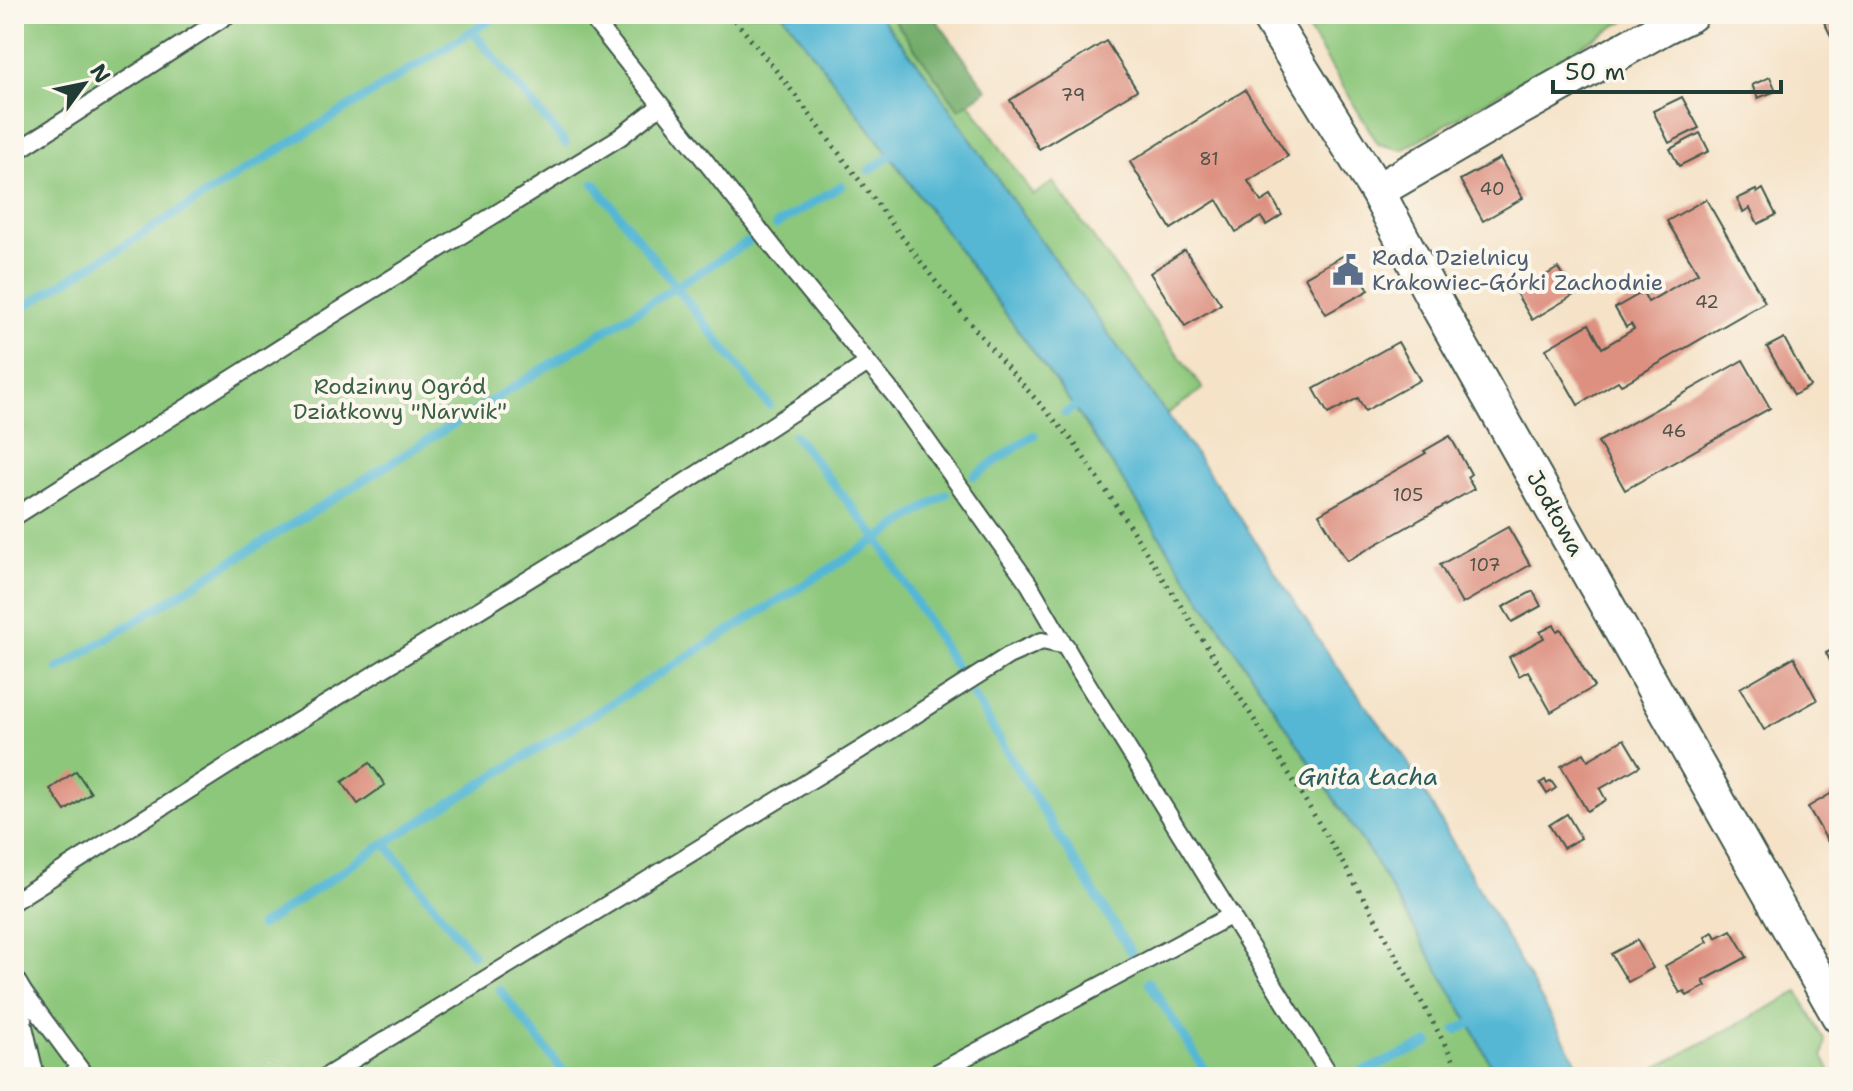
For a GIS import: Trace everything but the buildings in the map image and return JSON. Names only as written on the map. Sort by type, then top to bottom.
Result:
[{"type":"street","name":"Jodłowa","points":[[1267,14],[1377,191],[1434,299],[1839,1016]]},
{"type":"street","points":[[1377,191],[1691,14]]},
{"type":"lane","points":[[14,153],[229,14]]},
{"type":"lane","points":[[589,14],[896,397],[1029,584],[1331,1077]]},
{"type":"lane","points":[[14,517],[620,137],[660,106]]},
{"type":"lane","points":[[14,901],[295,723],[659,499],[868,363]]},
{"type":"lane","points":[[325,1077],[1008,656],[1042,641],[1066,646]]},
{"type":"lane","points":[[929,1077],[1232,915]]},
{"type":"lane","points":[[14,976],[86,1077]]},
{"type":"lane","points":[[24,993],[23,1022],[36,1077]]},
{"type":"lane","points":[[14,1066],[23,1077]]},
{"type":"path","points":[[730,14],[783,79],[936,282],[1072,440],[1293,780],[1368,905],[1463,1077]]},
{"type":"green space","name":"Rodzinny Ogród Działkowy \"Narwik\"","points":[[14,14],[783,14],[1074,407],[1370,853],[1470,1024],[1497,1077],[14,1077]]},
{"type":"green space","points":[[878,14],[890,14],[959,109],[969,102],[1033,195],[1053,182],[1203,389],[1165,415],[924,71]]},
{"type":"green space","points":[[890,14],[932,14],[987,90],[959,109]]},
{"type":"green space","points":[[1299,14],[1636,14],[1402,150],[1378,144]]},
{"type":"green space","points":[[1798,992],[1825,1041],[1823,1057],[1834,1077],[1639,1077]]},
{"type":"water","name":"Gniła Łacha","points":[[783,14],[878,14],[924,71],[1026,220],[1230,502],[1327,653],[1404,756],[1585,1077],[1497,1077],[1470,1024],[1370,853],[1074,407]]},
{"type":"waterway","points":[[14,313],[500,14]]},
{"type":"waterway","points":[[472,31],[565,143]]},
{"type":"waterway","points":[[869,170],[890,156]]},
{"type":"waterway","points":[[594,183],[769,405]]},
{"type":"waterway","points":[[776,225],[841,186]]},
{"type":"waterway","points":[[58,669],[748,242]]},
{"type":"waterway","points":[[1065,413],[1074,407]]},
{"type":"waterway","points":[[794,435],[878,539],[959,673]]},
{"type":"waterway","points":[[974,476],[1034,435]]},
{"type":"waterway","points":[[260,926],[385,843],[946,494]]},
{"type":"waterway","points":[[973,695],[1131,952]]},
{"type":"waterway","points":[[385,843],[473,955]]},
{"type":"waterway","points":[[1149,982],[1209,1077]]},
{"type":"waterway","points":[[500,990],[568,1077]]},
{"type":"waterway","points":[[1456,1030],[1470,1024]]},
{"type":"waterway","points":[[1350,1077],[1429,1043]]},
{"type":"place","name":"Rada Dzielnicy Krakowiec-Górki Zachodnie","points":[[1348,270]]}]
